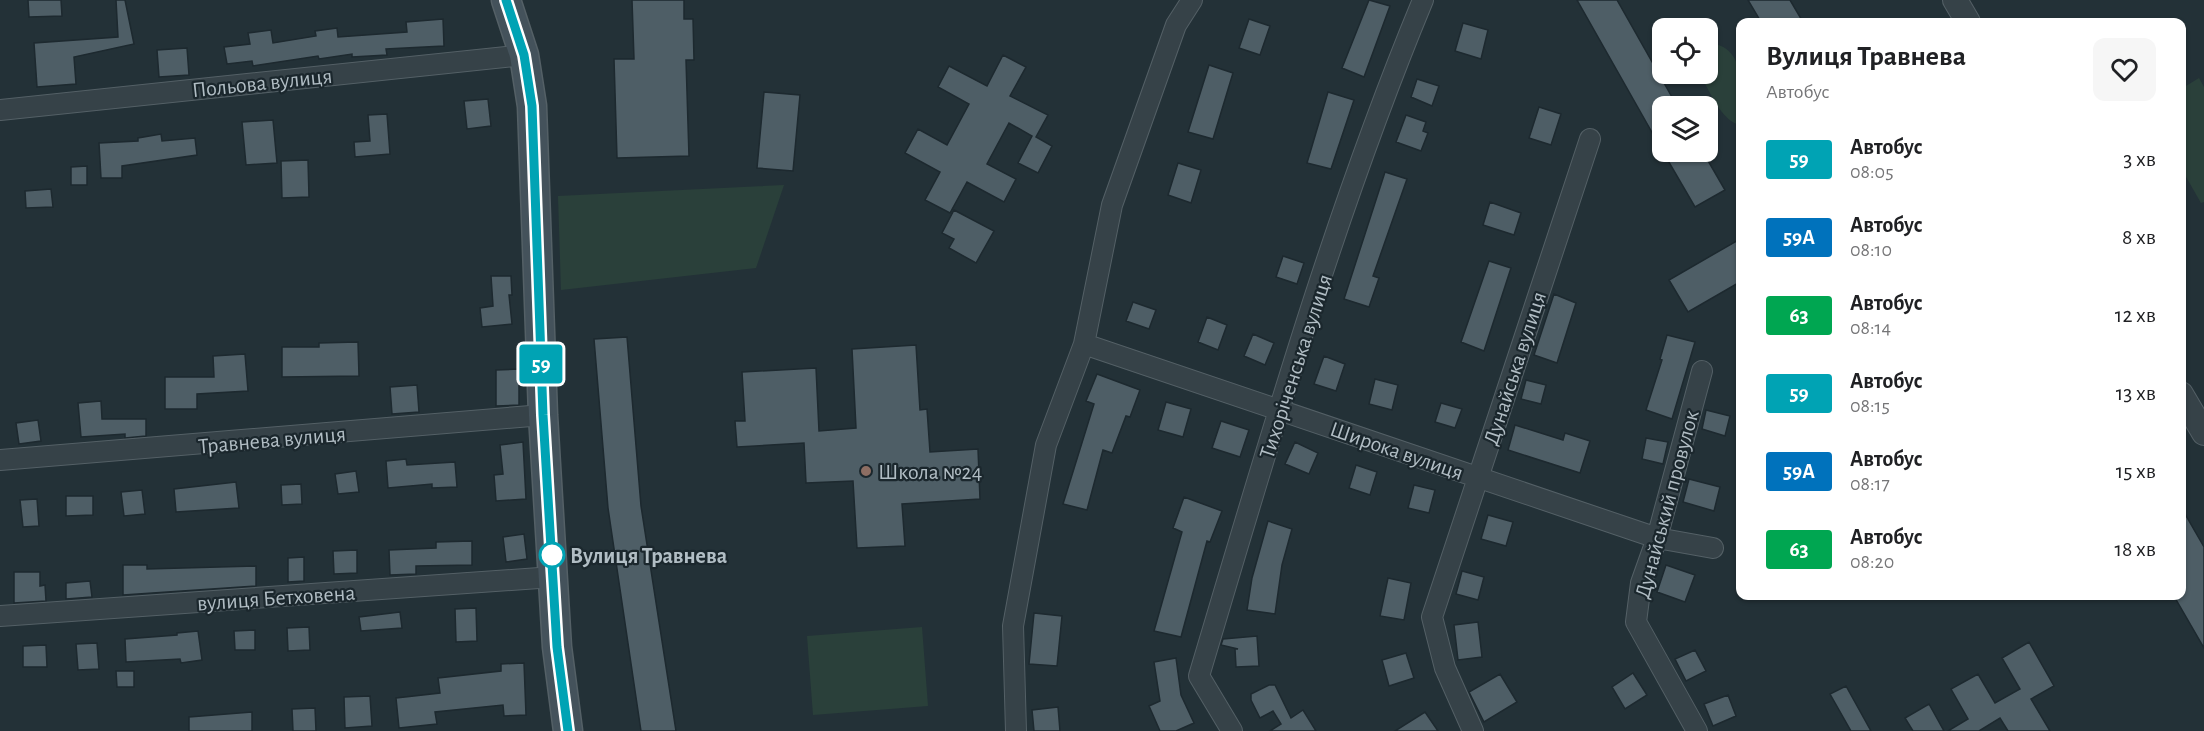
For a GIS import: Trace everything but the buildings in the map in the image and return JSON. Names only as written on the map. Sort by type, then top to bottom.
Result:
[{"type":"main road","points":[[506,0],[524,55],[532,106],[543,415],[559,668],[568,731]]},
{"type":"street","points":[[1016,731],[1013,626],[1046,445],[1084,344],[1112,205],[1176,25],[1192,0]]},
{"type":"street","name":"Тихоріченська вулиця","points":[[1232,731],[1199,676],[1280,409],[1383,95],[1423,0]]},
{"type":"street","points":[[1955,0],[1966,18]]},
{"type":"street","name":"Польова вулиця","points":[[0,110],[524,55]]},
{"type":"street","name":"Дунайська вулиця","points":[[1473,731],[1445,668],[1432,617],[1590,140]]},
{"type":"street","name":"Широка вулиця","points":[[1084,344],[1657,538],[1713,548]]},
{"type":"street","name":"Дунайський провулок","points":[[1696,731],[1636,622],[1641,583],[1657,538],[1702,370]]},
{"type":"street","points":[[2186,403],[2204,434]]},
{"type":"street","name":"Травнева вулиця","points":[[0,460],[543,415]]},
{"type":"street","name":"вулиця Бетховена","points":[[0,616],[553,577]]},
{"type":"green space","points":[[1718,45],[1727,49],[1736,62],[1736,123],[1721,111],[1718,106],[1718,96],[1712,96],[1705,84],[1718,84]]},
{"type":"green space","points":[[2199,78],[2204,87],[2204,202],[2201,203],[2186,177],[2186,86]]},
{"type":"green space","points":[[784,185],[756,268],[561,290],[558,196]]},
{"type":"green space","points":[[922,627],[928,706],[813,715],[807,636]]},
{"type":"bus line","name":"59","points":[[506,0],[524,55],[532,106],[543,415],[557,647],[568,731]]},
{"type":"place","name":"Школа №24","points":[[866,471]]},
{"type":"place","name":"Вулиця Травнева","points":[[552,555]]}]
